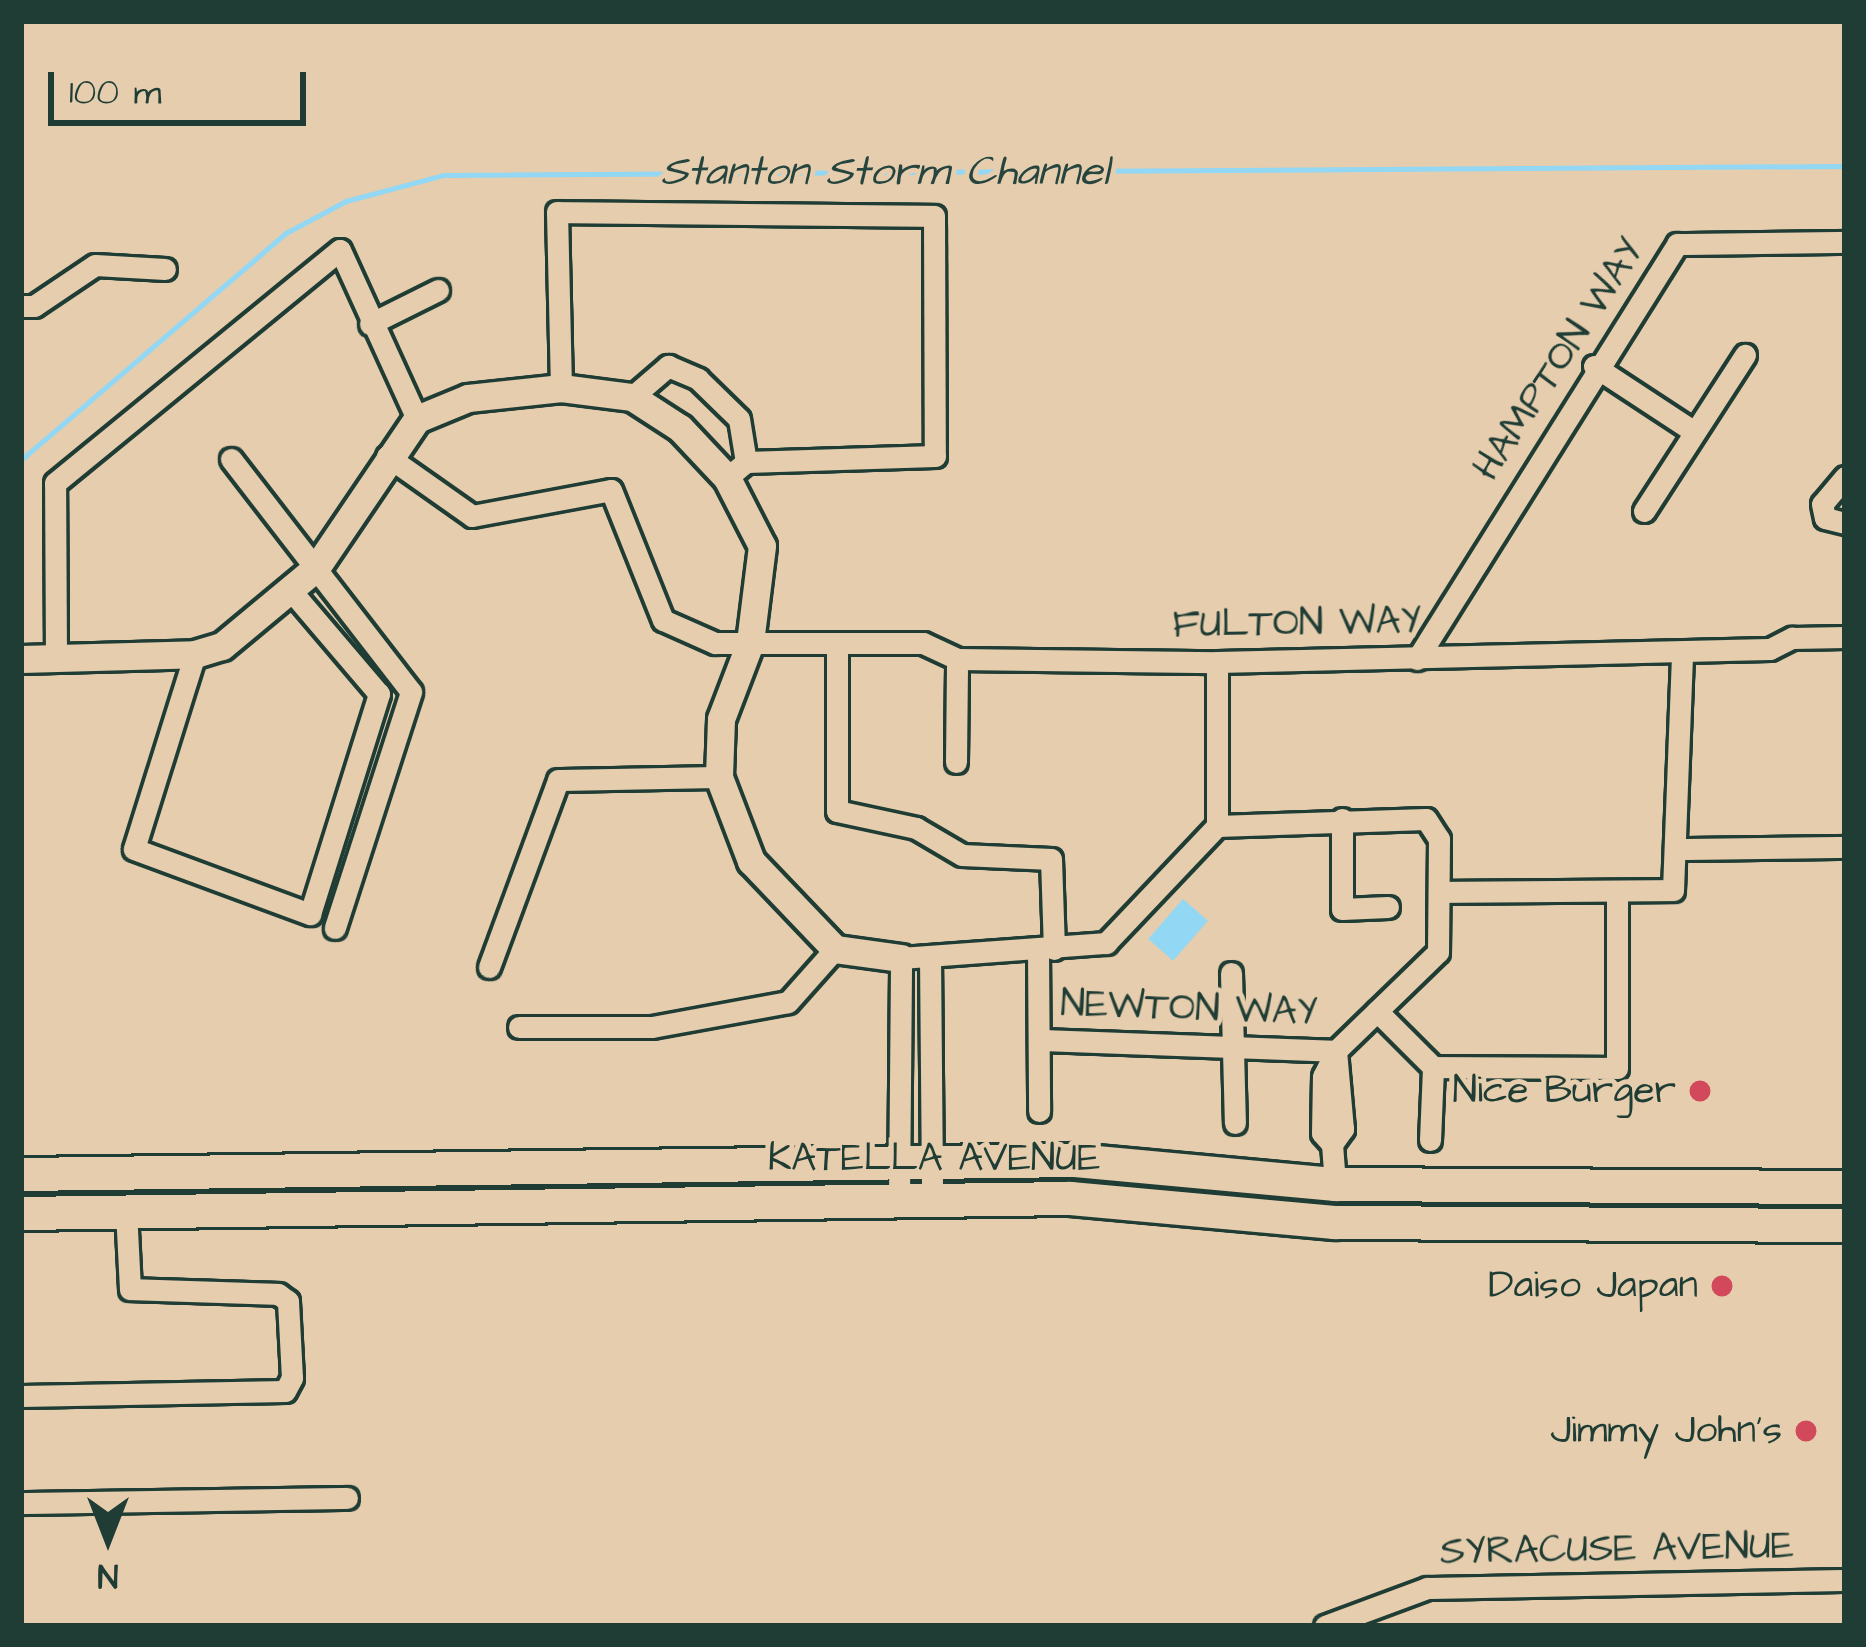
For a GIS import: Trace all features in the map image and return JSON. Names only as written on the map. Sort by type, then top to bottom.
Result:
[{"type":"main road","name":"KATELLA AVENUE","points":[[21,1174],[1116,1162],[1335,1184],[1845,1187]]},
{"type":"main road","points":[[312,1170],[315,1209]]},
{"type":"main road","points":[[1565,1224],[1570,1205],[1672,1204],[1717,1186]]},
{"type":"main road","name":"KATELLA AVENUE","points":[[21,1213],[915,1198],[1133,1202],[1334,1222],[1845,1226]]},
{"type":"street","points":[[21,658],[195,654],[222,646],[292,593],[316,568],[387,456],[417,419],[468,398],[561,388],[632,397],[736,470],[935,456],[934,217],[557,212],[561,388]]},
{"type":"street","name":"HAMPTON WAY","points":[[1417,658],[1594,366],[1677,244],[1845,242]]},
{"type":"street","points":[[56,657],[55,483],[340,250],[417,419]]},
{"type":"street","points":[[21,306],[34,306],[95,265],[165,269]]},
{"type":"street","points":[[370,324],[438,290]]},
{"type":"street","points":[[1644,511],[1745,355]]},
{"type":"street","points":[[632,397],[668,366],[698,380],[739,419],[736,470],[762,545],[750,644],[721,719],[719,777],[751,861],[835,949],[901,958],[1106,943],[1217,826],[1426,820],[1439,839],[1438,952],[1336,1051],[1323,1076],[1322,1133],[1332,1144],[1335,1184]]},
{"type":"street","points":[[1594,366],[1694,431]]},
{"type":"street","name":"FULTON WAY","points":[[387,456],[472,516],[611,490],[663,620],[715,644],[923,644],[957,659],[1217,662],[1682,652],[1845,638]]},
{"type":"street","points":[[231,459],[411,692],[335,928]]},
{"type":"street","points":[[1845,477],[1822,504],[1825,518],[1845,523]]},
{"type":"street","points":[[195,654],[134,849],[310,914],[379,694],[292,593]]},
{"type":"street","points":[[837,644],[837,812],[916,828],[962,855],[1051,859],[1039,1111]]},
{"type":"street","points":[[1441,892],[1673,890],[1682,652]]},
{"type":"street","points":[[956,762],[957,659]]},
{"type":"street","points":[[1217,662],[1217,826]]},
{"type":"street","points":[[489,967],[559,780],[719,777]]},
{"type":"street","points":[[1342,819],[1342,909],[1388,907]]},
{"type":"street","points":[[1678,849],[1845,847]]},
{"type":"street","points":[[1377,1011],[1432,1067],[1617,1068],[1617,893]]},
{"type":"street","points":[[519,1027],[652,1027],[788,1001],[835,949]]},
{"type":"street","points":[[915,1198],[930,956]]},
{"type":"street","points":[[901,958],[915,1198]]},
{"type":"street","points":[[1232,973],[1235,1123]]},
{"type":"street","name":"NEWTON WAY","points":[[1039,1040],[1232,1053],[1336,1051]]},
{"type":"street","points":[[1430,1141],[1432,1067]]},
{"type":"street","points":[[21,1396],[286,1391],[288,1301],[278,1294],[130,1289],[126,1211]]},
{"type":"street","points":[[21,1503],[347,1498]]},
{"type":"street","name":"SYRACUSE AVENUE","points":[[1325,1626],[1427,1588],[1845,1580]]},
{"type":"water","points":[[1183,899],[1208,921],[1173,961],[1148,939]]},
{"type":"waterway","name":"Stanton Storm Channel","points":[[21,460],[286,233],[346,201],[444,175],[1845,166]]},
{"type":"place","name":"Nice Burger","points":[[1700,1091]]},
{"type":"place","name":"Daiso Japan","points":[[1722,1286]]},
{"type":"place","name":"Jimmy John's","points":[[1806,1431]]}]
